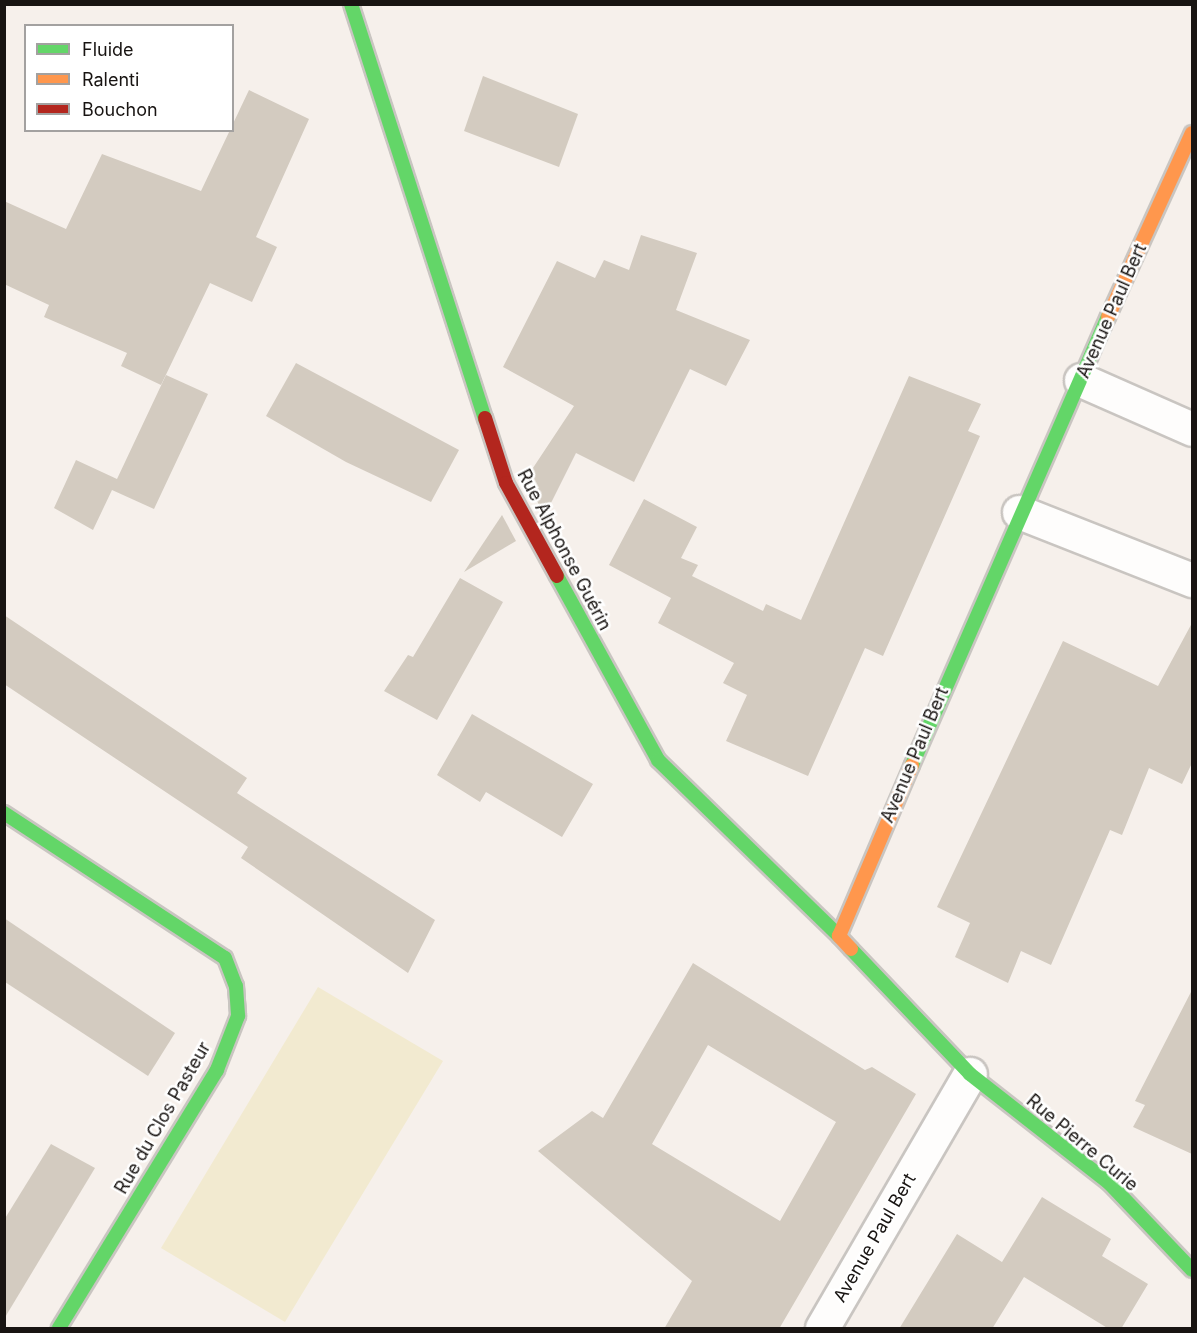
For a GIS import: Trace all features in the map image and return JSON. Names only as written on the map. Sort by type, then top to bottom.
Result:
[{"type":"street","name":"Rue Alphonse Guérin","points":[[351,4],[506,483],[658,760],[839,936]]},
{"type":"street","name":"Avenue Paul Bert","points":[[839,936],[1018,512],[1081,380],[1192,133]]},
{"type":"street","points":[[1081,380],[1192,429]]},
{"type":"street","points":[[1018,512],[1192,580]]},
{"type":"street","name":"Rue du Clos Pasteur","points":[[4,813],[225,958],[236,986],[238,1016],[217,1070],[58,1329]]},
{"type":"street","points":[[839,936],[970,1074]]},
{"type":"street","name":"Avenue Paul Bert","points":[[822,1329],[970,1074]]},
{"type":"street","name":"Rue Pierre Curie","points":[[970,1074],[1109,1183],[1192,1270]]},
{"type":"shaded area","points":[[318,987],[443,1061],[285,1322],[161,1248]]},
{"type":"building","points":[[483,76],[578,114],[559,167],[464,131]]},
{"type":"building","points":[[249,90],[309,119],[256,237],[277,247],[252,302],[210,283],[161,385],[121,366],[127,353],[44,317],[49,305],[4,284],[4,201],[66,229],[102,154],[201,191],[229,132],[234,132],[234,122]]},
{"type":"building","points":[[641,235],[697,253],[676,310],[750,340],[726,386],[690,369],[634,482],[576,453],[545,515],[525,480],[574,406],[503,367],[557,261],[595,278],[604,260],[629,270]]},
{"type":"building","points":[[296,363],[459,450],[431,502],[346,462],[266,416]]},
{"type":"building","points":[[166,375],[208,394],[154,509],[112,490],[93,530],[54,508],[76,460],[117,479]]},
{"type":"building","points":[[909,376],[981,404],[968,431],[980,436],[883,656],[865,648],[808,776],[726,741],[747,695],[723,683],[734,663],[658,623],[671,598],[609,565],[644,499],[697,527],[681,558],[698,565],[692,576],[763,611],[766,604],[801,620]]},
{"type":"building","points":[[502,515],[516,541],[464,572]]},
{"type":"building","points":[[460,578],[503,602],[437,720],[384,691],[408,655],[413,657]]},
{"type":"building","points":[[4,615],[247,778],[237,793],[435,920],[408,973],[241,858],[248,847],[4,684]]},
{"type":"building","points":[[1192,623],[1192,763],[1182,784],[1149,768],[1122,835],[1110,830],[1051,965],[1021,951],[1008,983],[955,957],[970,923],[937,907],[1063,641],[1158,686]]},
{"type":"building","points":[[472,714],[593,784],[562,837],[486,792],[480,802],[437,775]]},
{"type":"building","points":[[4,918],[175,1033],[148,1076],[5,982]]},
{"type":"building","points":[[693,963],[865,1070],[872,1067],[916,1094],[779,1329],[664,1329],[692,1281],[538,1151],[592,1111],[603,1118]],"holes":[[[708,1045],[836,1122],[780,1221],[652,1144]]]},
{"type":"building","points":[[1192,990],[1192,1154],[1133,1127],[1145,1105],[1135,1101]]},
{"type":"building","points":[[51,1144],[95,1168],[4,1319],[4,1220]]},
{"type":"building","points":[[1042,1197],[1111,1239],[1102,1256],[1148,1284],[1121,1329],[1109,1329],[1024,1277],[992,1329],[899,1329],[957,1234],[1002,1262]]},
{"type":"traffic: fast","points":[[351,4],[485,418]]},
{"type":"traffic: fast","points":[[912,765],[1108,317]]},
{"type":"traffic: fast","points":[[557,576],[658,760],[839,936]]},
{"type":"traffic: fast","points":[[4,813],[225,958],[236,986],[238,1016],[217,1070],[59,1328]]},
{"type":"traffic: fast","points":[[851,949],[970,1074],[1109,1183],[1192,1270]]},
{"type":"traffic: slow","points":[[1108,317],[1192,133]]},
{"type":"traffic: slow","points":[[851,949],[839,936],[912,765]]},
{"type":"traffic: jam","points":[[485,418],[506,483],[557,576]]}]
